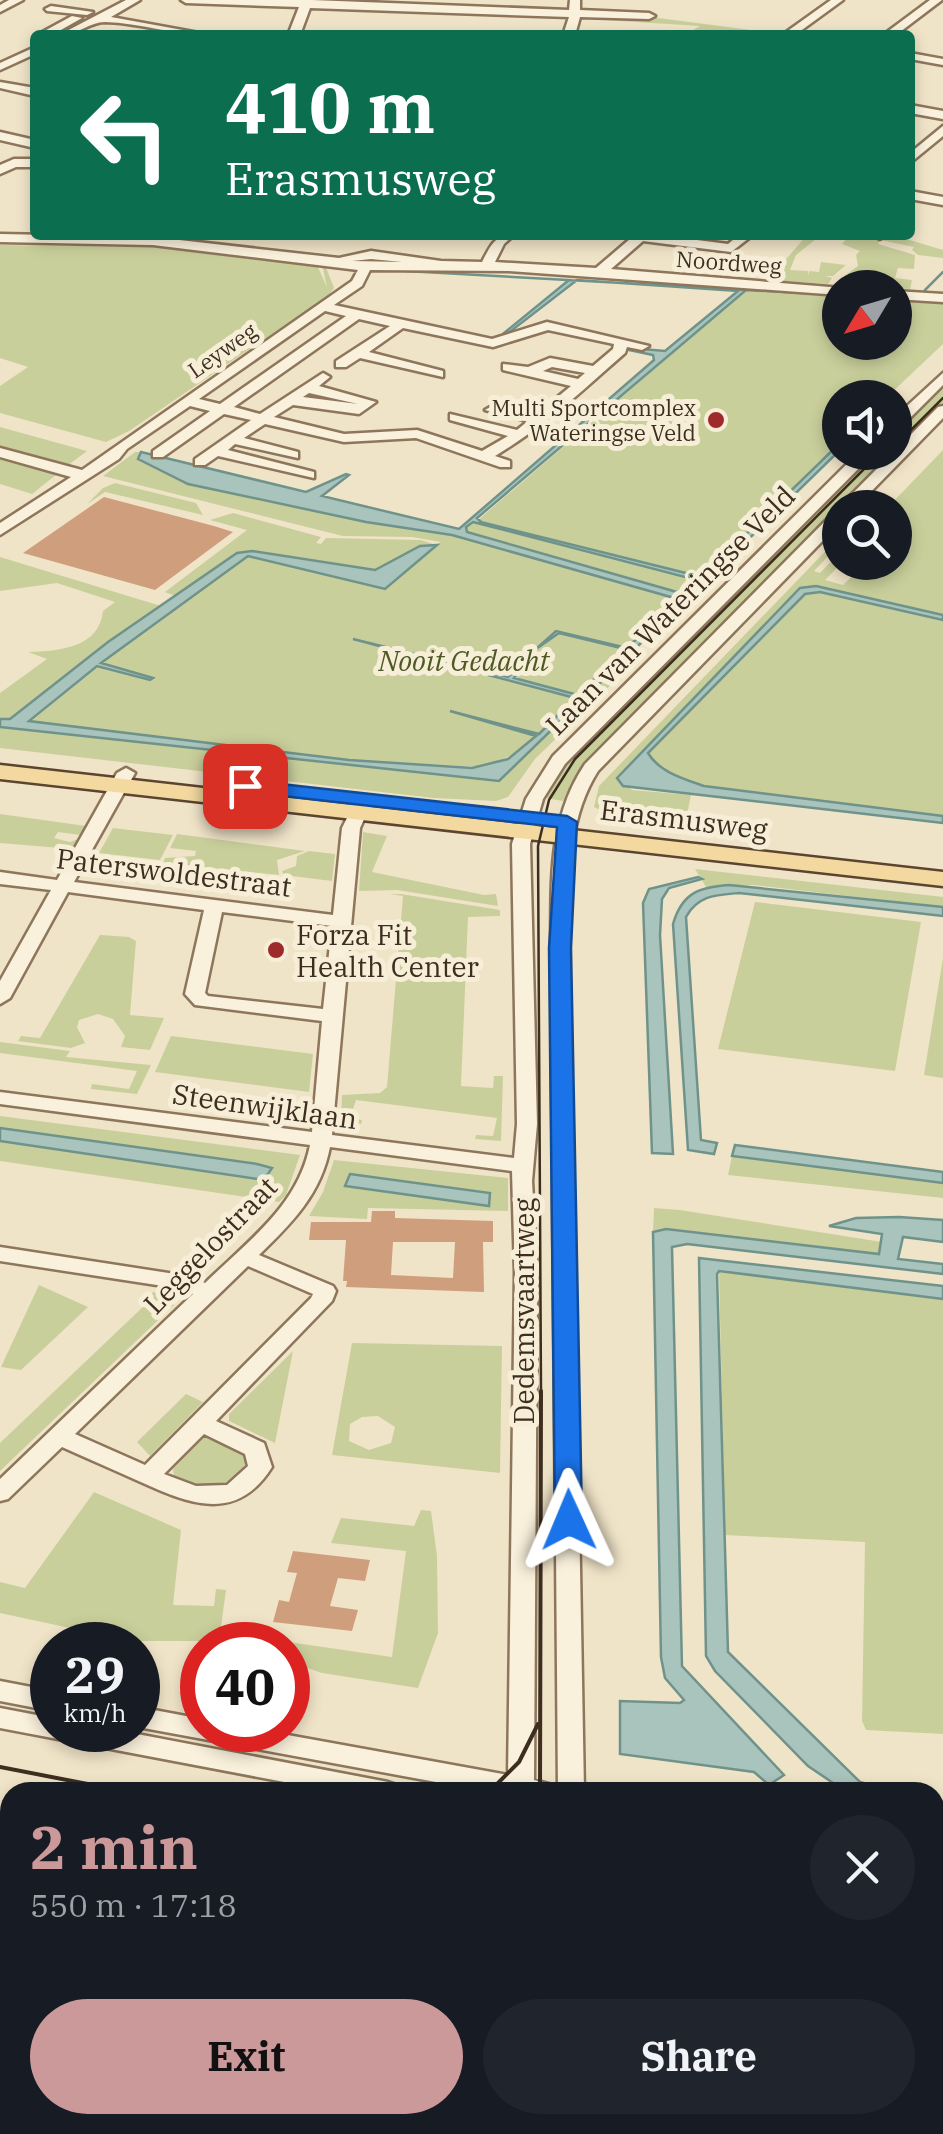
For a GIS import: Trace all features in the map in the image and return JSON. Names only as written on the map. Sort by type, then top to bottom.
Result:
[{"type":"main road","name":"Erasmusweg","points":[[0,759],[123,779],[526,824],[943,879]]},
{"type":"main road","name":"Erasmusweg","points":[[0,772],[123,779]]},
{"type":"main road","name":"Erasmusweg","points":[[566,829],[943,865]]},
{"type":"street","points":[[0,9],[18,0]]},
{"type":"street","points":[[56,30],[135,0]]},
{"type":"street","points":[[186,0],[576,6],[649,16]]},
{"type":"street","points":[[795,30],[838,0]]},
{"type":"street","points":[[896,30],[937,0]]},
{"type":"street","points":[[296,30],[306,2]]},
{"type":"street","points":[[59,9],[173,30]]},
{"type":"street","points":[[73,30],[93,15]]},
{"type":"street","points":[[2,53],[30,41]]},
{"type":"street","points":[[0,67],[30,52]]},
{"type":"street","points":[[915,57],[943,62]]},
{"type":"street","points":[[0,85],[30,91]]},
{"type":"street","points":[[915,100],[943,100]]},
{"type":"street","points":[[915,110],[943,115]]},
{"type":"street","points":[[915,151],[943,130]]},
{"type":"street","points":[[0,136],[30,143]]},
{"type":"street","points":[[915,152],[943,154]]},
{"type":"street","points":[[0,170],[19,162],[30,163]]},
{"type":"street","points":[[915,196],[943,201]]},
{"type":"street","name":"Noordweg","points":[[0,238],[30,238]]},
{"type":"street","name":"Noordweg","points":[[170,240],[283,253],[599,270],[822,289]]},
{"type":"street","points":[[486,266],[502,240]]},
{"type":"street","points":[[599,270],[629,240]]},
{"type":"street","points":[[659,240],[730,248],[740,240]]},
{"type":"street","name":"Leyweg","points":[[0,530],[114,456],[122,446],[358,283],[363,257]]},
{"type":"street","points":[[912,296],[943,298]]},
{"type":"street","points":[[323,307],[492,343],[547,326],[642,346]]},
{"type":"street","points":[[158,454],[356,315]]},
{"type":"street","points":[[341,364],[398,326]]},
{"type":"street","points":[[482,457],[520,435],[597,371],[620,350],[621,344]]},
{"type":"street","points":[[364,348],[438,374]]},
{"type":"street","points":[[530,372],[570,348]]},
{"type":"street","points":[[550,362],[597,371]]},
{"type":"street","points":[[508,367],[582,384]]},
{"type":"street","points":[[200,462],[323,377]]},
{"type":"street","points":[[912,408],[943,377]]},
{"type":"street","points":[[291,400],[367,412],[369,402],[308,388]]},
{"type":"street","points":[[188,401],[344,438],[418,434],[506,464]]},
{"type":"street","points":[[481,424],[497,404],[539,419]]},
{"type":"street","points":[[864,490],[943,410]]},
{"type":"street","points":[[456,417],[520,435]]},
{"type":"street","points":[[232,440],[293,455]]},
{"type":"street","points":[[274,466],[311,444]]},
{"type":"street","points":[[216,451],[309,475]]},
{"type":"street","points":[[0,452],[88,470]]},
{"type":"street","name":"Laan van Wateringse Veld","points":[[526,824],[537,791],[558,760],[850,470]]},
{"type":"street","name":"Laan van Wateringse Veld","points":[[566,829],[578,784],[822,532]]},
{"type":"street","points":[[0,998],[123,779]]},
{"type":"street","name":"Leggelostraat","points":[[0,1492],[294,1208],[323,1142],[322,1113],[340,922],[351,828],[361,806]]},
{"type":"street","name":"Dedemsvaartweg","points":[[526,824],[520,844],[527,1124],[523,1166],[528,1782]]},
{"type":"street","name":"Dedemsvaartweg","points":[[566,829],[560,948],[570,1782]]},
{"type":"street","name":"Paterswoldestraat","points":[[0,878],[340,922]]},
{"type":"street","points":[[214,904],[195,994],[202,1001],[333,1016]]},
{"type":"street","name":"Steenwijklaan","points":[[0,1098],[523,1166]]},
{"type":"street","points":[[0,1254],[188,1284],[208,1293]]},
{"type":"street","points":[[148,1476],[321,1301],[326,1291],[245,1257]]},
{"type":"street","points":[[60,1438],[198,1498],[223,1497],[249,1484],[260,1467],[256,1449],[201,1423]]},
{"type":"street","points":[[0,1691],[30,1697]]},
{"type":"street","points":[[0,1718],[30,1724]]},
{"type":"street","points":[[160,1748],[336,1782]]},
{"type":"street","points":[[310,1750],[480,1782]]},
{"type":"green space","points":[[588,13],[648,21],[651,17],[751,30],[693,30],[700,26],[588,19]]},
{"type":"green space","points":[[0,240],[153,243],[324,262],[334,288],[328,296],[129,431],[106,442],[0,413],[0,386],[28,367],[0,358],[0,245],[160,247],[317,265],[327,287],[322,265],[160,245]]},
{"type":"green space","points":[[803,240],[815,240],[796,255],[790,270],[808,271],[809,276],[809,271],[819,272],[821,262],[846,265],[840,270],[822,270],[822,284],[768,280]]},
{"type":"green space","points":[[845,240],[880,240],[878,244],[915,255],[914,269],[853,270],[858,266],[856,255],[860,251],[842,244]]},
{"type":"green space","points":[[880,240],[910,240],[943,250],[943,258],[918,255],[912,250],[914,247]]},
{"type":"green space","name":"Multi Sportcomplex Wateringse Veld","points":[[698,285],[822,293],[782,292],[822,295],[822,360],[912,360],[912,301],[943,301],[943,344],[905,380],[822,380],[822,460],[702,577],[478,520],[748,289]]},
{"type":"green space","points":[[943,382],[943,406],[912,437],[912,413]]},
{"type":"green space","points":[[0,427],[87,451],[67,466],[0,447]]},
{"type":"green space","points":[[943,450],[943,615],[816,586],[800,588],[617,777],[632,790],[691,795],[685,824],[610,815],[594,807],[599,786],[822,555],[822,563],[814,571],[822,571],[822,580],[843,585],[848,580],[912,580],[912,490],[904,490]]},
{"type":"green space","name":"Nooit Gedacht","points":[[135,452],[141,452],[138,459],[188,484],[366,522],[452,535],[678,599],[520,752],[482,767],[349,760],[30,722],[122,646],[248,556],[385,589],[429,550],[375,570],[237,552],[175,596],[165,592],[247,530],[210,520],[233,513],[321,537],[316,543],[321,544],[326,538],[421,540],[436,545],[441,542],[412,537],[343,536],[103,476]]},
{"type":"green space","points":[[0,458],[56,475],[32,494],[0,484]]},
{"type":"green space","points":[[855,470],[880,470],[860,490],[835,490]]},
{"type":"green space","points":[[115,483],[196,503],[203,515],[105,492],[87,504],[103,488]]},
{"type":"green space","points":[[822,504],[822,529],[587,767],[563,801],[540,797],[548,781]]},
{"type":"green space","points":[[473,522],[698,580],[685,594],[467,532],[465,527]]},
{"type":"green space","points":[[0,557],[161,606],[10,719],[0,719],[0,693],[47,659],[28,652],[64,648],[86,640],[100,623],[103,611],[115,602],[57,583],[0,591]]},
{"type":"green space","points":[[820,592],[943,620],[943,816],[703,786],[665,770],[648,753],[805,594]]},
{"type":"green space","points":[[608,675],[618,678],[535,759],[508,797],[496,801],[433,798],[0,748],[0,727],[498,781]]},
{"type":"green space","points":[[0,814],[86,826],[80,835],[58,832],[54,838],[70,842],[78,839],[72,849],[0,843]]},
{"type":"green space","points":[[113,828],[173,835],[160,860],[99,853]]},
{"type":"green space","points":[[363,832],[387,836],[372,872],[484,895],[496,894],[498,906],[397,890],[359,891]]},
{"type":"green space","points":[[177,834],[305,851],[277,860],[279,875],[163,863],[165,858],[195,856],[196,851],[170,848]]},
{"type":"green space","points":[[309,851],[335,854],[332,881],[284,875],[282,871],[296,866],[297,856]]},
{"type":"green space","points":[[695,869],[943,897],[943,907],[754,885],[706,887]]},
{"type":"green space","points":[[390,894],[500,910],[500,916],[468,917],[461,1086],[493,1088],[494,1076],[503,1076],[501,1141],[475,1139],[476,1135],[493,1136],[497,1118],[356,1100],[350,1118],[362,1120],[361,1124],[341,1119],[342,1095],[380,1093],[387,1087],[403,896]]},
{"type":"green space","points":[[755,902],[921,922],[895,1071],[718,1049]]},
{"type":"green space","points":[[100,935],[136,941],[130,1015],[164,1018],[150,1050],[121,1047],[125,1036],[113,1019],[98,1014],[79,1020],[77,1027],[85,1043],[71,1048],[18,1041],[21,1036],[40,1038]]},
{"type":"green space","points":[[943,958],[943,1078],[924,1075]]},
{"type":"green space","points":[[171,1036],[313,1054],[309,1092],[155,1072]]},
{"type":"green space","points":[[0,1042],[70,1051],[66,1057],[151,1065],[137,1094],[91,1089],[92,1084],[129,1089],[137,1071],[0,1053]]},
{"type":"green space","points":[[0,1116],[300,1155],[286,1195],[279,1202],[0,1161],[0,1141],[264,1180],[257,1164],[0,1128]]},
{"type":"green space","points":[[732,1156],[943,1183],[943,1198],[728,1175]]},
{"type":"green space","points":[[334,1160],[508,1178],[508,1211],[368,1208],[367,1219],[309,1216],[323,1192]]},
{"type":"green space","points":[[654,1208],[882,1242],[880,1254],[666,1229],[653,1232]]},
{"type":"green space","points":[[719,1271],[943,1299],[943,1734],[866,1730],[862,1721],[865,1542],[725,1535]]},
{"type":"green space","points":[[39,1285],[88,1307],[21,1370],[1,1367]]},
{"type":"green space","points":[[153,1292],[171,1295],[174,1305],[0,1471],[0,1443],[146,1304]]},
{"type":"green space","points":[[352,1343],[502,1346],[500,1473],[332,1455]],"holes":[[[378,1416],[395,1427],[391,1443],[369,1450],[349,1441],[350,1424],[362,1417]]]},
{"type":"green space","points":[[293,1351],[275,1443],[229,1421],[229,1414]]},
{"type":"green space","points":[[186,1394],[203,1402],[150,1456],[137,1442]]},
{"type":"green space","points":[[204,1437],[216,1439],[229,1449],[234,1445],[240,1449],[246,1463],[231,1480],[214,1486],[174,1476],[173,1469]]},
{"type":"green space","points":[[94,1492],[181,1530],[173,1605],[214,1606],[216,1589],[226,1590],[222,1622],[180,1622],[180,1641],[160,1641],[160,1622],[42,1622],[0,1613],[0,1582],[25,1588]]},
{"type":"green space","points":[[421,1510],[431,1511],[437,1556],[438,1633],[418,1688],[310,1669],[310,1645],[392,1657],[406,1551],[331,1543],[341,1518],[414,1526]]},
{"type":"water","points":[[569,280],[576,280],[507,334],[504,333]]},
{"type":"water","points":[[614,283],[746,290],[477,518],[702,577],[822,460],[822,468],[685,601],[452,535],[366,522],[188,484],[138,459],[141,452],[306,492],[346,474],[349,475],[322,496],[459,529],[654,360],[653,355],[629,350],[665,351],[738,291]],"holes":[[[473,522],[698,581],[684,594],[467,532],[466,527]]]},
{"type":"water","points":[[437,545],[385,589],[248,556],[101,663],[153,678],[97,666],[29,721],[349,760],[472,768],[508,759],[536,736],[450,711],[539,734],[575,698],[353,639],[508,677],[528,659],[514,678],[578,695],[625,649],[559,633],[536,649],[556,631],[627,648],[671,605],[678,607],[499,781],[0,727],[0,719],[10,719],[108,642],[237,553],[252,551],[375,570],[420,546]]},
{"type":"water","points":[[816,586],[943,615],[943,620],[820,592],[805,594],[648,753],[665,770],[704,786],[943,816],[943,823],[623,786],[617,778],[800,588]]},
{"type":"water","points":[[702,879],[669,888],[662,899],[660,935],[673,1154],[652,1153],[643,903],[649,889]]},
{"type":"water","points":[[729,885],[943,907],[943,916],[739,893],[696,904],[686,917],[701,1140],[717,1143],[714,1154],[688,1150],[673,924],[681,905],[693,894]]},
{"type":"water","points":[[0,1128],[272,1168],[264,1180],[0,1141]]},
{"type":"water","points":[[735,1145],[943,1172],[943,1183],[732,1156]]},
{"type":"water","points":[[350,1174],[490,1193],[489,1206],[345,1186]]},
{"type":"water","points":[[856,1218],[943,1220],[943,1242],[903,1237],[898,1259],[943,1264],[943,1274],[687,1244],[672,1247],[682,1666],[784,1775],[766,1782],[754,1772],[620,1754],[620,1701],[684,1700],[665,1678],[661,1657],[653,1232],[666,1229],[879,1254],[882,1234],[829,1226]]},
{"type":"water","points":[[699,1258],[943,1286],[943,1299],[719,1271],[717,1274],[728,1652],[860,1782],[832,1782],[808,1766],[715,1671],[706,1656]]},
{"type":"building","points":[[104,497],[233,532],[155,590],[23,553]]},
{"type":"building","points":[[372,1211],[395,1211],[395,1218],[493,1221],[493,1242],[483,1242],[484,1292],[346,1287],[346,1240],[309,1240],[311,1222],[371,1222]],"holes":[[[393,1242],[455,1242],[453,1278],[391,1275]]]},
{"type":"building","points":[[293,1551],[370,1560],[365,1581],[338,1578],[330,1606],[358,1610],[352,1631],[310,1626],[310,1622],[273,1622],[279,1600],[289,1602],[297,1573],[287,1572]]},
{"type":"waterway","points":[[925,290],[943,272]]},
{"type":"tram line","points":[[912,429],[943,398]]},
{"type":"tram line","points":[[541,1392],[538,846],[549,800],[575,759],[863,470]]},
{"type":"tram line","points":[[540,1782],[541,1392]]},
{"type":"tram line","points":[[499,1782],[519,1762],[538,1724]]},
{"type":"tram line","points":[[0,1767],[77,1782]]},
{"type":"place","name":"Multi Sportcomplex Wateringse Veld","points":[[716,420]]},
{"type":"place","name":"Forza Fit Health Center","points":[[276,950]]},
{"type":"route","points":[[245,786],[567,822],[560,948],[569,1520]]}]
